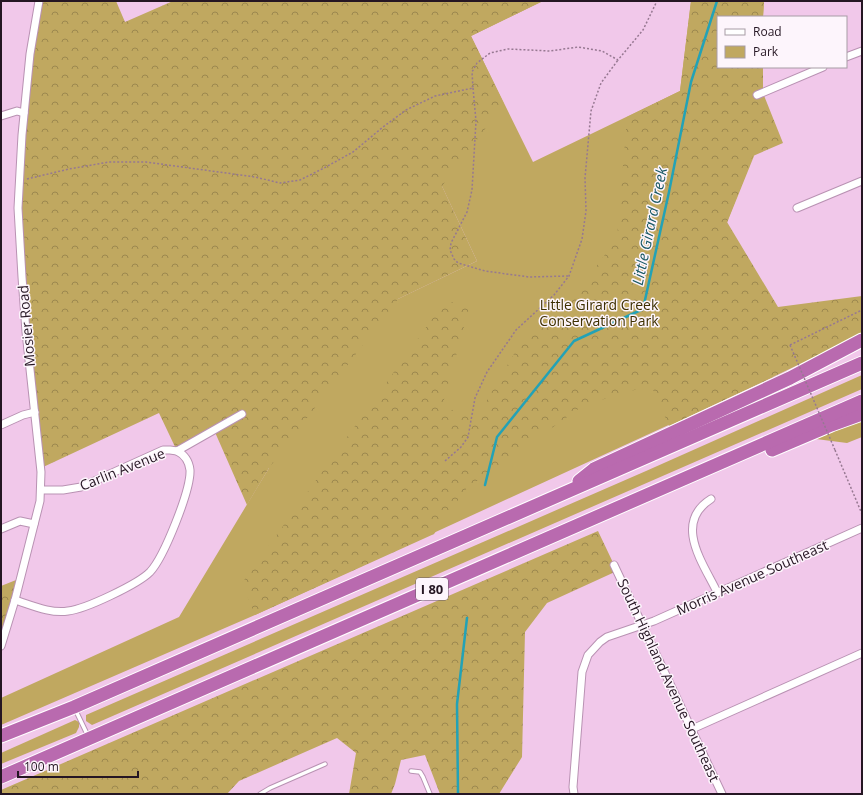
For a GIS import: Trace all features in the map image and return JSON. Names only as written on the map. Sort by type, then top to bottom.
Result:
[{"type":"highway","points":[[565,492],[594,469],[790,378],[862,340]]},
{"type":"highway","name":"I 80","points":[[1,736],[74,707],[862,363]]},
{"type":"highway","name":"I 80","points":[[1,777],[862,401]]},
{"type":"highway","points":[[696,474],[740,464],[831,425],[862,414]]},
{"type":"highway","points":[[1,744],[50,716]]},
{"type":"street","name":"Mosier Road","points":[[1,646],[15,600],[40,501],[41,490],[41,472],[22,277],[18,208],[24,113],[30,54],[39,1]]},
{"type":"street","points":[[847,57],[862,50]]},
{"type":"street","points":[[757,95],[821,68]]},
{"type":"street","points":[[1,116],[17,111],[24,113]]},
{"type":"street","points":[[797,208],[862,181]]},
{"type":"street","points":[[1,425],[23,415],[35,412]]},
{"type":"street","name":"Carlin Avenue","points":[[41,490],[63,490],[81,487],[163,450],[177,451],[242,414]]},
{"type":"street","points":[[15,600],[48,610],[67,612],[78,609],[136,583],[150,572],[156,565],[167,545],[190,476],[189,464],[186,458],[177,451]]},
{"type":"street","points":[[711,499],[701,506],[695,514],[692,528],[696,549],[717,592]]},
{"type":"street","points":[[1,529],[20,521],[34,524]]},
{"type":"street","name":"Morris Avenue Southeast","points":[[574,794],[580,689],[584,665],[588,655],[600,642],[612,634],[654,621],[862,528]]},
{"type":"street","name":"South Highland Avenue Southeast","points":[[614,565],[722,794]]},
{"type":"street","points":[[692,729],[862,653]]},
{"type":"lane","points":[[74,707],[89,738]]},
{"type":"lane","points":[[260,794],[270,788],[325,764]]},
{"type":"lane","points":[[410,771],[420,772],[424,777],[430,794]]},
{"type":"path","points":[[445,461],[461,447],[468,437],[475,398],[487,372],[516,330],[554,295],[569,276],[582,239],[586,211],[585,178],[591,111],[601,82],[643,30],[657,1]]},
{"type":"path","points":[[569,276],[529,277],[485,271],[458,263],[454,259],[450,250],[451,243],[467,212],[472,190],[476,121],[472,72],[478,63],[490,53],[508,49],[550,51],[578,46],[602,51],[618,60]]},
{"type":"path","points":[[19,181],[102,163],[139,162],[255,177],[280,183],[300,180],[353,152],[406,110],[435,96],[473,88]]},
{"type":"path","points":[[862,310],[790,345],[862,514]]},
{"type":"green space","points":[[39,1],[116,1],[125,22],[173,1],[543,1],[471,36],[504,104],[442,186],[477,261],[398,299],[269,468],[247,505],[214,430],[177,451],[159,413],[41,468],[18,208]]},
{"type":"green space","name":"Little Girard Creek Conservation Park","points":[[543,1],[471,36],[533,162],[680,91],[691,1],[764,1],[763,16],[717,16],[717,68],[718,68],[754,156],[716,250],[773,377],[255,615],[1,725],[1,698],[179,617],[269,468],[229,380],[477,261],[361,13]]},
{"type":"green space","points":[[691,1],[764,1],[763,16],[717,16],[717,68],[763,68],[763,93],[783,143],[753,156],[727,222],[778,307],[862,296],[862,334],[669,426],[651,385],[584,405],[467,488],[434,534],[255,615],[242,583],[445,301],[470,305],[442,407],[477,417],[521,342],[585,282],[617,238],[627,117],[680,91]]},
{"type":"green space","points":[[862,375],[862,389],[92,725],[86,721],[86,715],[646,471]]},
{"type":"green space","points":[[862,420],[862,437],[847,443],[816,439]]},
{"type":"green space","points":[[598,531],[617,571],[547,603],[525,632],[522,757],[499,794],[440,794],[425,755],[401,760],[391,794],[349,794],[356,753],[337,738],[239,781],[227,794],[1,794],[1,790]]},
{"type":"green space","points":[[21,578],[1,646],[1,586]]},
{"type":"green space","points":[[75,720],[79,722],[79,727],[76,733],[1,764],[1,753]]},
{"type":"waterway","name":"Little Girard Creek","points":[[485,485],[497,437],[574,341],[643,309],[669,192],[691,82],[717,1]]},
{"type":"waterway","name":"Little Girard Creek","points":[[458,794],[457,704],[467,618]]}]
